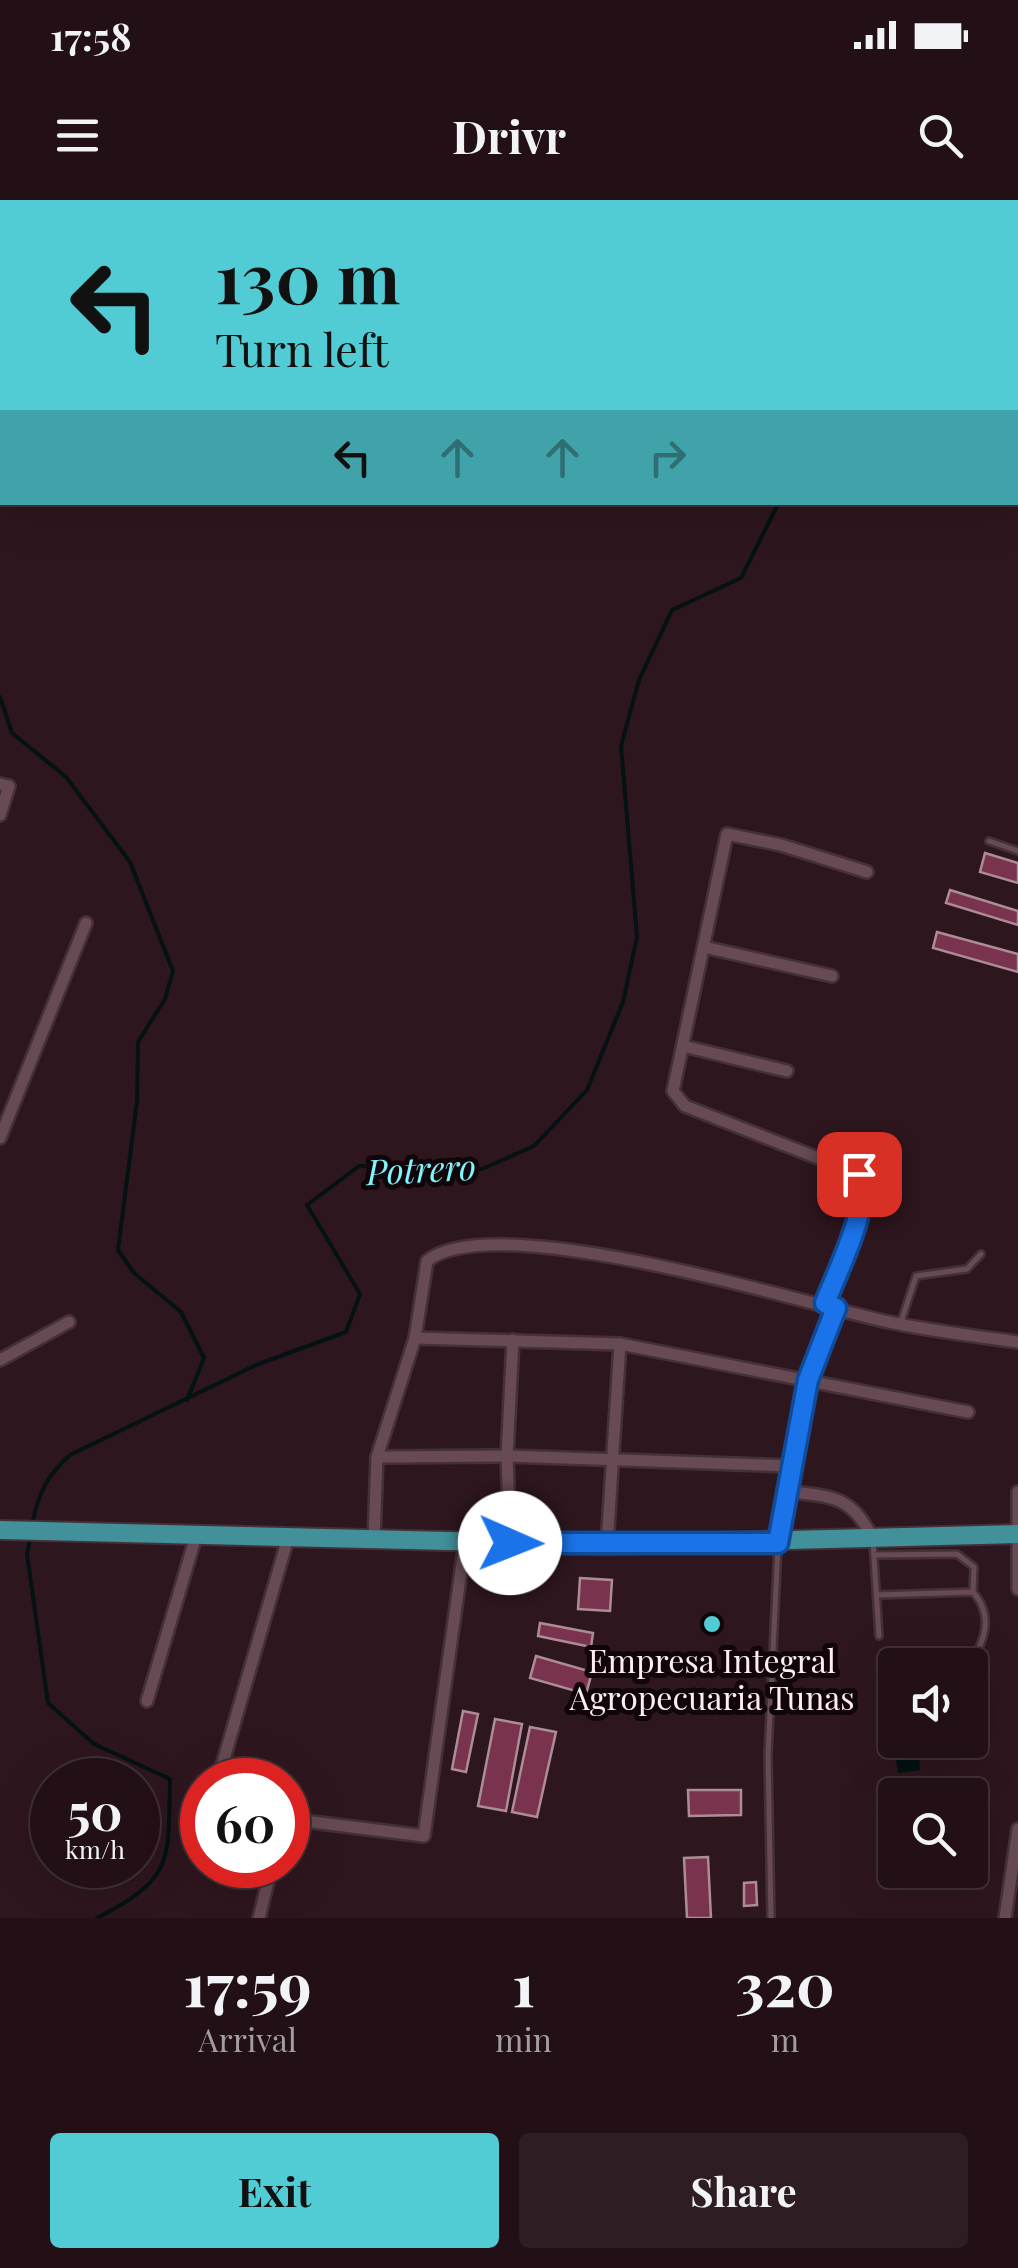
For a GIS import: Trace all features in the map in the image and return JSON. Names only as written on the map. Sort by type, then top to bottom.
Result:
[{"type":"main road","points":[[0,1530],[607,1545],[778,1543],[873,1547],[1016,1534]]},
{"type":"street","points":[[0,815],[5,785]]},
{"type":"street","points":[[778,1543],[789,1466],[808,1380],[855,1226],[862,1180],[844,1166],[767,1142],[677,1100],[673,1091],[727,834],[781,845],[867,872]]},
{"type":"street","points":[[0,1138],[86,923]]},
{"type":"street","points":[[704,946],[832,976]]},
{"type":"street","points":[[683,1046],[787,1070]]},
{"type":"street","points":[[374,1540],[378,1457],[416,1338],[427,1261],[456,1246],[536,1246],[594,1254],[901,1324],[1018,1342]]},
{"type":"street","points":[[0,1360],[69,1322]]},
{"type":"street","points":[[416,1338],[620,1344],[968,1412]]},
{"type":"street","points":[[510,1543],[507,1456],[513,1340]]},
{"type":"street","points":[[607,1545],[620,1344]]},
{"type":"street","points":[[378,1457],[507,1456],[789,1466]]},
{"type":"street","points":[[785,1491],[850,1504],[862,1515],[873,1547]]},
{"type":"street","points":[[1018,1492],[1018,1589]]},
{"type":"street","points":[[148,1701],[196,1536]]},
{"type":"street","points":[[225,1758],[288,1538]]},
{"type":"street","points":[[310,1822],[424,1836],[466,1542]]},
{"type":"street","points":[[1005,1918],[1016,1864],[1018,1829]]},
{"type":"street","points":[[259,1918],[266,1888]]},
{"type":"lane","points":[[989,841],[1018,850]]},
{"type":"lane","points":[[901,1324],[916,1276],[966,1269],[980,1254]]},
{"type":"lane","points":[[772,1918],[768,1755],[778,1543]]},
{"type":"lane","points":[[879,1636],[873,1547],[957,1554],[974,1566],[973,1592],[986,1617],[986,1632],[978,1648]]},
{"type":"lane","points":[[876,1595],[973,1592]]},
{"type":"shaded area","points":[[896,1758],[919,1758],[920,1770],[898,1773]]},
{"type":"building","points":[[985,853],[1018,863],[1018,883],[980,872]]},
{"type":"building","points":[[950,890],[1018,911],[1018,925],[946,903]]},
{"type":"building","points":[[937,932],[1018,954],[1018,972],[933,948]]},
{"type":"building","points":[[580,1578],[612,1580],[610,1611],[578,1609]]},
{"type":"building","points":[[540,1623],[593,1633],[591,1647],[538,1636]]},
{"type":"building","points":[[536,1656],[592,1672],[586,1694],[530,1678]]},
{"type":"building","points":[[463,1711],[478,1714],[466,1772],[452,1769]]},
{"type":"building","points":[[495,1719],[522,1724],[506,1811],[478,1806]]},
{"type":"building","points":[[530,1727],[556,1732],[537,1817],[512,1812]]},
{"type":"building","points":[[688,1790],[741,1790],[741,1815],[689,1816]]},
{"type":"building","points":[[708,1857],[711,1918],[687,1918],[684,1858]]},
{"type":"building","points":[[756,1882],[757,1905],[744,1906],[744,1883]]},
{"type":"waterway","name":"Potrero","points":[[32,1525],[45,1486],[70,1455],[256,1365],[346,1332],[360,1294],[307,1205],[359,1166],[482,1169],[534,1146],[587,1090],[623,1002],[637,937],[621,746],[639,680],[672,610],[741,578],[778,505]]},
{"type":"waterway","points":[[0,697],[12,733],[66,777],[130,862],[173,971],[165,999],[138,1042],[137,1101],[118,1250],[134,1273],[181,1312],[204,1358],[187,1400]]},
{"type":"waterway","name":"Potrero","points":[[30,1539],[27,1554],[48,1703],[94,1744],[170,1779],[169,1830],[162,1864],[141,1891],[97,1918]]},
{"type":"place","name":"Empresa Integral Agropecuaria Tunas","points":[[712,1624]]},
{"type":"route","points":[[510,1543],[778,1543],[789,1466],[808,1380],[836,1308],[825,1303],[855,1226],[863,1188],[859,1174]]}]
